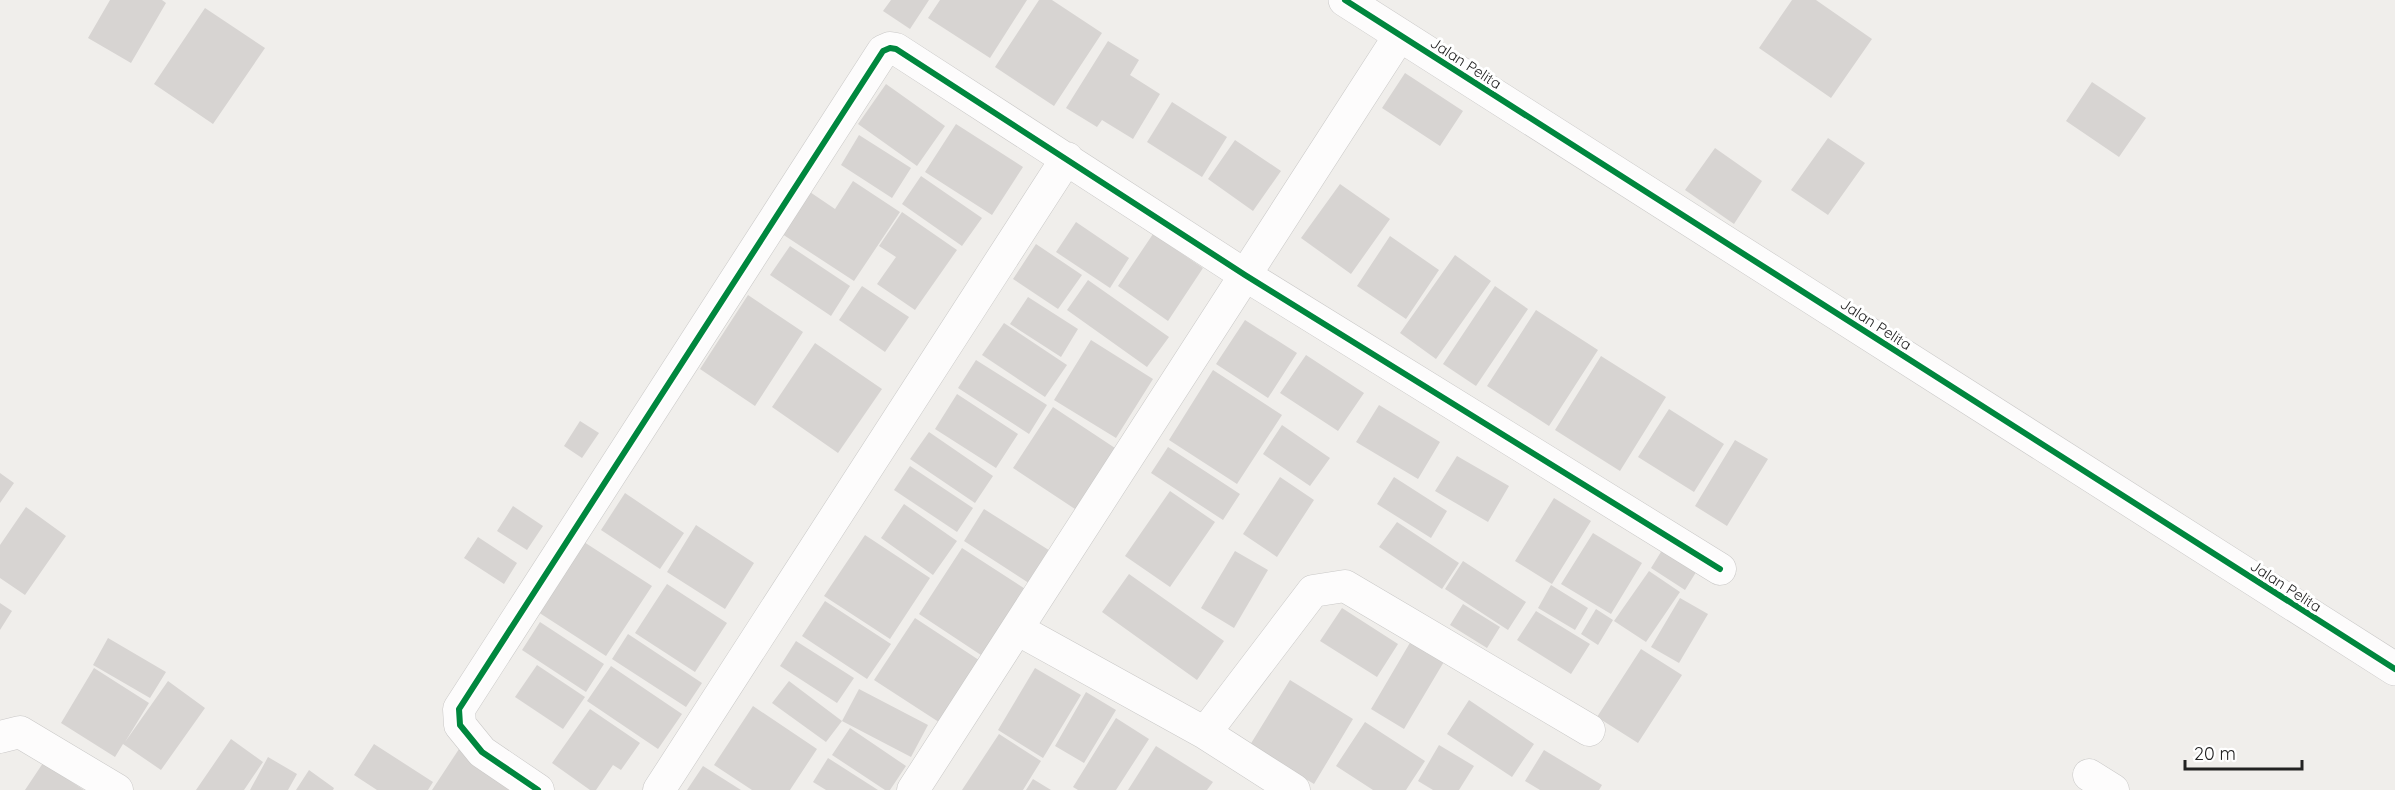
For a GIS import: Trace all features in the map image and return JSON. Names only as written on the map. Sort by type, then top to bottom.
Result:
[{"type":"street","name":"Jalan Pelita","points":[[1345,0],[2395,669]]},
{"type":"street","points":[[913,790],[1400,35]]},
{"type":"street","points":[[538,790],[476,746],[460,725],[459,709],[883,51],[890,48],[896,49],[1067,158],[1245,275],[1720,569]]},
{"type":"street","points":[[659,790],[1067,158]]},
{"type":"street","points":[[1205,733],[1313,591],[1345,586],[1589,730]]},
{"type":"street","points":[[1017,629],[1205,733],[1294,790]]},
{"type":"street","points":[[0,736],[20,732],[117,790]]},
{"type":"building","points":[[110,0],[162,0],[166,3],[131,63],[88,38]]},
{"type":"building","points":[[891,0],[929,0],[910,29],[883,11]]},
{"type":"building","points":[[940,0],[1027,0],[990,58],[928,18]]},
{"type":"building","points":[[1039,0],[1052,0],[1102,33],[1054,106],[995,67]]},
{"type":"building","points":[[1792,0],[1816,0],[1872,39],[1831,98],[1759,48]]},
{"type":"building","points":[[205,8],[265,48],[213,124],[154,84]]},
{"type":"building","points":[[1108,41],[1139,60],[1130,75],[1160,94],[1133,139],[1102,120],[1097,127],[1066,108]]},
{"type":"building","points":[[1405,73],[1463,111],[1440,146],[1382,108]]},
{"type":"building","points":[[2092,82],[2146,118],[2119,157],[2066,121]]},
{"type":"building","points":[[886,84],[945,126],[917,166],[858,124]]},
{"type":"building","points":[[1172,102],[1227,137],[1202,177],[1147,142]]},
{"type":"building","points":[[956,124],[1023,167],[992,215],[925,172]]},
{"type":"building","points":[[859,135],[911,168],[892,198],[841,165]]},
{"type":"building","points":[[1828,138],[1865,163],[1828,215],[1791,190]]},
{"type":"building","points":[[1235,140],[1281,171],[1253,211],[1208,179]]},
{"type":"building","points":[[1715,148],[1762,181],[1734,224],[1685,190]]},
{"type":"building","points":[[921,176],[982,218],[962,246],[902,204]]},
{"type":"building","points":[[853,181],[900,212],[854,281],[776,230],[804,188],[835,209]]},
{"type":"building","points":[[1340,184],[1390,219],[1351,274],[1301,238]]},
{"type":"building","points":[[902,212],[957,250],[915,310],[877,284],[896,257],[879,246]]},
{"type":"building","points":[[1076,222],[1129,258],[1110,288],[1056,252]]},
{"type":"building","points":[[1153,234],[1203,268],[1168,321],[1118,286]]},
{"type":"building","points":[[1390,236],[1439,270],[1406,319],[1357,286]]},
{"type":"building","points":[[1036,244],[1082,275],[1058,309],[1013,279]]},
{"type":"building","points":[[790,246],[850,286],[831,316],[770,275]]},
{"type":"building","points":[[1455,255],[1491,281],[1436,359],[1400,333]]},
{"type":"building","points":[[1088,280],[1169,337],[1147,367],[1067,310]]},
{"type":"building","points":[[862,286],[909,317],[885,352],[839,320]]},
{"type":"building","points":[[1495,286],[1528,309],[1476,386],[1443,364]]},
{"type":"building","points":[[748,295],[803,332],[755,406],[700,369]]},
{"type":"building","points":[[1028,297],[1078,329],[1061,357],[1010,324]]},
{"type":"building","points":[[1536,310],[1598,350],[1549,426],[1487,386]]},
{"type":"building","points":[[1245,320],[1297,353],[1268,398],[1216,364]]},
{"type":"building","points":[[1004,323],[1067,365],[1045,397],[982,355]]},
{"type":"building","points":[[1091,340],[1153,379],[1116,438],[1054,400]]},
{"type":"building","points":[[815,343],[882,389],[838,453],[772,407]]},
{"type":"building","points":[[1306,355],[1364,393],[1338,431],[1280,393]]},
{"type":"building","points":[[1601,356],[1666,397],[1620,471],[1555,430]]},
{"type":"building","points":[[976,360],[1047,405],[1029,434],[958,388]]},
{"type":"building","points":[[1213,370],[1282,415],[1237,484],[1169,440]]},
{"type":"building","points":[[957,394],[1018,434],[996,468],[935,429]]},
{"type":"building","points":[[1379,405],[1440,442],[1418,479],[1356,442]]},
{"type":"building","points":[[1053,407],[1118,450],[1078,511],[1013,468]]},
{"type":"building","points":[[1669,409],[1724,444],[1694,492],[1638,457]]},
{"type":"building","points":[[580,421],[599,433],[582,458],[564,446]]},
{"type":"building","points":[[1282,425],[1330,458],[1310,486],[1263,454]]},
{"type":"building","points":[[929,432],[993,476],[975,503],[910,459]]},
{"type":"building","points":[[1735,440],[1768,459],[1727,526],[1695,506]]},
{"type":"building","points":[[1168,447],[1240,494],[1223,520],[1151,473]]},
{"type":"building","points":[[1457,456],[1509,486],[1488,522],[1435,491]]},
{"type":"building","points":[[910,466],[973,508],[957,532],[894,490]]},
{"type":"building","points":[[0,473],[14,483],[0,503]]},
{"type":"building","points":[[1280,477],[1314,500],[1277,557],[1243,534]]},
{"type":"building","points":[[1394,477],[1447,511],[1431,538],[1377,504]]},
{"type":"building","points":[[1170,491],[1215,522],[1170,587],[1125,556]]},
{"type":"building","points":[[625,493],[684,533],[660,569],[601,530]]},
{"type":"building","points":[[1554,498],[1591,521],[1552,584],[1515,561]]},
{"type":"building","points":[[904,504],[957,541],[933,575],[881,538]]},
{"type":"building","points":[[513,506],[543,526],[527,550],[497,531]]},
{"type":"building","points":[[26,507],[66,536],[25,595],[0,578],[0,545]]},
{"type":"building","points":[[984,509],[1055,554],[1035,587],[964,541]]},
{"type":"building","points":[[1397,522],[1459,563],[1442,589],[1379,547]]},
{"type":"building","points":[[696,525],[754,563],[725,609],[667,572]]},
{"type":"building","points":[[1593,533],[1642,563],[1611,614],[1561,584]]},
{"type":"building","points":[[865,535],[930,578],[890,639],[824,596]]},
{"type":"building","points":[[478,537],[517,563],[504,584],[464,558]]},
{"type":"building","points":[[584,542],[652,586],[606,656],[538,612]]},
{"type":"building","points":[[1664,547],[1698,569],[1685,590],[1651,568]]},
{"type":"building","points":[[962,548],[1033,594],[990,661],[919,614]]},
{"type":"building","points":[[1235,551],[1268,570],[1234,628],[1201,608]]},
{"type":"building","points":[[1463,561],[1526,602],[1508,630],[1445,589]]},
{"type":"building","points":[[1649,571],[1680,592],[1646,642],[1614,621]]},
{"type":"building","points":[[1129,574],[1224,641],[1197,680],[1102,612]]},
{"type":"building","points":[[667,584],[727,623],[695,672],[635,633]]},
{"type":"building","points":[[1551,585],[1588,608],[1575,630],[1538,608]]},
{"type":"building","points":[[1680,598],[1708,614],[1679,663],[1651,647]]},
{"type":"building","points":[[825,601],[891,644],[867,679],[802,636]]},
{"type":"building","points":[[0,603],[12,611],[0,630]]},
{"type":"building","points":[[1463,604],[1500,627],[1487,648],[1450,625]]},
{"type":"building","points":[[1342,608],[1398,644],[1377,677],[1320,641]]},
{"type":"building","points":[[1596,609],[1613,620],[1598,645],[1581,634]]},
{"type":"building","points":[[1536,611],[1590,644],[1571,674],[1517,640]]},
{"type":"building","points":[[915,618],[988,666],[948,728],[874,680]]},
{"type":"building","points":[[540,622],[604,664],[586,692],[522,650]]},
{"type":"building","points":[[628,634],[702,683],[686,707],[612,659]]},
{"type":"building","points":[[108,638],[166,672],[150,698],[93,665]]},
{"type":"building","points":[[796,641],[854,678],[837,703],[780,666]]},
{"type":"building","points":[[1411,641],[1445,660],[1404,729],[1371,709]]},
{"type":"building","points":[[1641,649],[1682,675],[1638,743],[1597,717]]},
{"type":"building","points":[[537,665],[585,697],[563,729],[515,697]]},
{"type":"building","points":[[611,666],[682,714],[658,749],[587,701]]},
{"type":"building","points":[[94,668],[149,703],[125,742],[168,681],[205,708],[161,770],[123,744],[115,757],[61,723]]},
{"type":"building","points":[[1035,668],[1081,695],[1043,758],[998,730]]},
{"type":"building","points":[[1290,680],[1353,719],[1314,784],[1250,745]]},
{"type":"building","points":[[789,681],[842,721],[826,742],[772,703]]},
{"type":"building","points":[[859,689],[928,725],[911,757],[842,721]]},
{"type":"building","points":[[1086,692],[1116,710],[1084,763],[1055,746]]},
{"type":"building","points":[[1469,700],[1534,744],[1512,777],[1447,734]]},
{"type":"building","points":[[753,706],[817,749],[790,790],[752,790],[714,765]]},
{"type":"building","points":[[590,709],[640,743],[621,770],[613,765],[596,790],[590,790],[552,763]]},
{"type":"building","points":[[1116,718],[1149,739],[1116,790],[1078,790],[1073,787]]},
{"type":"building","points":[[1365,722],[1425,761],[1406,790],[1373,790],[1336,766]]},
{"type":"building","points":[[850,728],[906,766],[890,790],[885,790],[832,755]]},
{"type":"building","points":[[999,734],[1041,761],[1023,790],[962,790]]},
{"type":"building","points":[[231,739],[263,762],[244,790],[196,790]]},
{"type":"building","points":[[374,744],[433,782],[428,790],[377,790],[354,775]]},
{"type":"building","points":[[1439,745],[1474,766],[1459,790],[1433,790],[1418,781]]},
{"type":"building","points":[[1156,746],[1213,782],[1207,790],[1128,790]]},
{"type":"building","points":[[459,749],[521,790],[432,790]]},
{"type":"building","points":[[1544,750],[1602,785],[1599,790],[1540,790],[1525,781]]},
{"type":"building","points":[[268,757],[297,774],[288,790],[250,790]]},
{"type":"building","points":[[828,758],[878,790],[826,790],[813,782]]},
{"type":"building","points":[[43,763],[84,790],[25,790]]},
{"type":"building","points":[[703,766],[741,790],[687,790]]},
{"type":"building","points":[[309,770],[334,788],[333,790],[296,790]]},
{"type":"building","points":[[1033,779],[1051,790],[1026,790]]},
{"type":"cycle path","points":[[1345,0],[2395,669]]},
{"type":"cycle path","points":[[538,790],[482,752],[460,725],[459,709],[883,51],[890,48],[896,49],[1245,275],[1720,569]]}]
